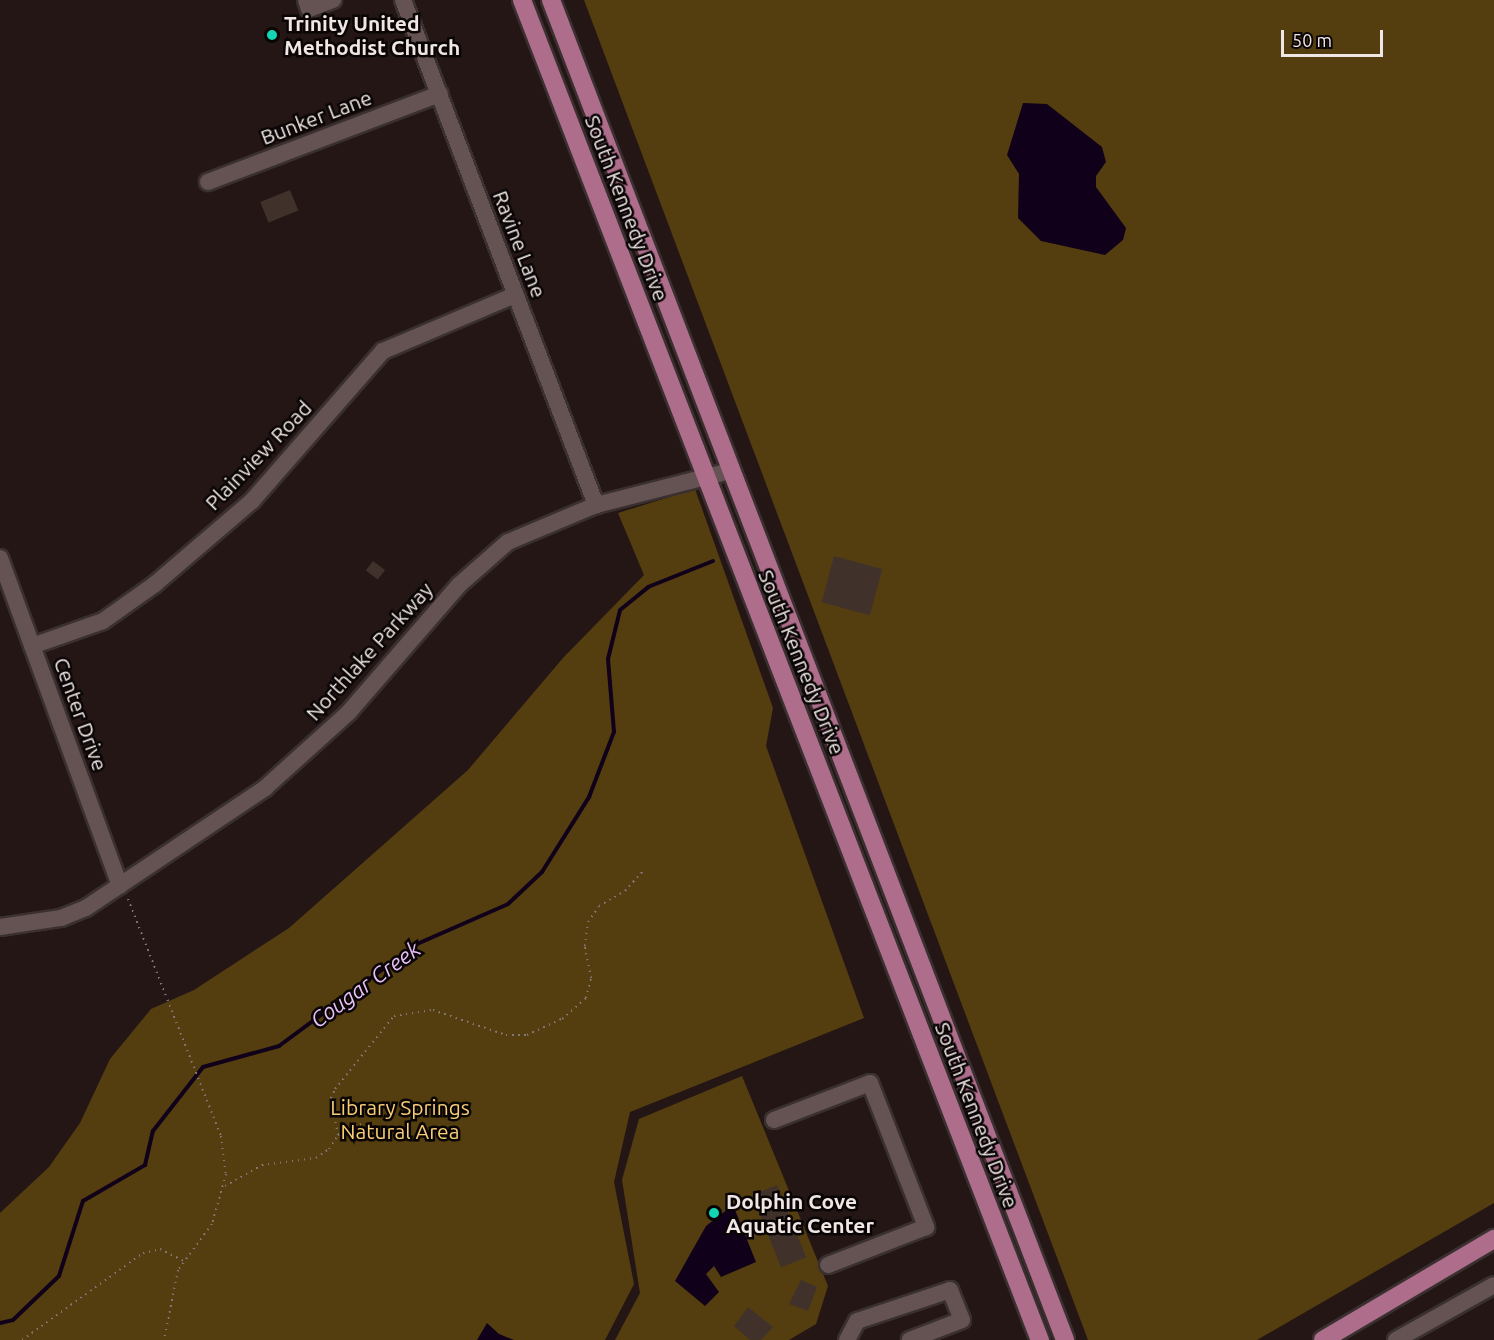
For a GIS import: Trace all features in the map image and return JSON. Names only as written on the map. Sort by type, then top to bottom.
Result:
[{"type":"main road","name":"South Kennedy Drive","points":[[522,0],[1040,1340]]},
{"type":"main road","name":"South Kennedy Drive","points":[[551,0],[729,471],[1065,1340]]},
{"type":"main road","points":[[1323,1340],[1494,1239]]},
{"type":"street","points":[[306,0],[309,9],[333,0]]},
{"type":"street","name":"Ravine Lane","points":[[403,0],[596,505]]},
{"type":"street","name":"Bunker Lane","points":[[208,182],[440,94]]},
{"type":"street","name":"Plainview Road","points":[[32,646],[104,621],[155,584],[252,501],[383,351],[515,295]]},
{"type":"street","name":"Northlake Parkway","points":[[0,927],[61,918],[120,886],[265,788],[349,712],[459,585],[499,549],[526,532],[596,505],[729,471]]},
{"type":"street","name":"Center Drive","points":[[0,558],[120,886]]},
{"type":"street","points":[[774,1120],[870,1083],[926,1227],[828,1264]]},
{"type":"street","points":[[1396,1340],[1494,1285]]},
{"type":"street","points":[[847,1340],[857,1321],[950,1290],[962,1320],[910,1340]]},
{"type":"path","points":[[338,1135],[331,1098],[334,1089],[394,1016],[433,1010],[506,1035],[527,1035],[562,1019],[586,998],[591,978],[585,946],[588,922],[599,906],[625,891],[645,869]]},
{"type":"path","points":[[120,886],[221,1136],[225,1186],[212,1224],[178,1270],[164,1340]]},
{"type":"path","points":[[225,1186],[262,1166],[316,1158],[338,1135],[364,1124]]},
{"type":"path","points":[[22,1340],[143,1253],[160,1249],[185,1262]]},
{"type":"green space","points":[[584,0],[1494,0],[1494,1203],[1257,1340],[1088,1340]]},
{"type":"green space","name":"Library Springs Natural Area","points":[[695,489],[773,708],[766,746],[864,1018],[630,1112],[614,1182],[634,1284],[605,1340],[0,1340],[0,1213],[49,1167],[80,1123],[110,1059],[151,1009],[194,990],[289,928],[468,770],[563,658],[644,575],[618,513]]},
{"type":"green space","name":"Dolphin Cove Aquatic Center","points":[[742,1076],[828,1286],[816,1324],[789,1340],[615,1340],[640,1293],[622,1180],[639,1119]]},
{"type":"shaded area","points":[[1023,103],[1047,104],[1102,147],[1106,162],[1096,176],[1096,187],[1126,228],[1123,240],[1105,255],[1041,241],[1018,218],[1019,174],[1007,155]]},
{"type":"shaded area","points":[[733,1205],[756,1262],[721,1277],[714,1266],[706,1274],[719,1292],[705,1306],[675,1281],[706,1226]]},
{"type":"shaded area","points":[[487,1323],[499,1334],[514,1340],[477,1340]]},
{"type":"building","points":[[290,190],[298,210],[269,222],[260,202]]},
{"type":"building","points":[[834,556],[882,569],[870,615],[822,602]]},
{"type":"building","points":[[373,561],[385,570],[378,580],[366,571]]},
{"type":"building","points":[[777,1185],[806,1257],[781,1267],[752,1195]]},
{"type":"building","points":[[801,1280],[817,1287],[808,1311],[789,1304]]},
{"type":"building","points":[[748,1307],[773,1327],[761,1340],[750,1340],[734,1326]]},
{"type":"waterway","name":"Cougar Creek","points":[[0,1323],[13,1320],[59,1276],[83,1201],[145,1165],[153,1131],[203,1067],[279,1046],[417,944],[508,904],[542,872],[589,797],[614,732],[608,659],[620,610],[648,587],[713,561]]},
{"type":"place","name":"Trinity United Methodist Church","points":[[272,35]]},
{"type":"place","name":"Dolphin Cove Aquatic Center","points":[[714,1213]]}]
